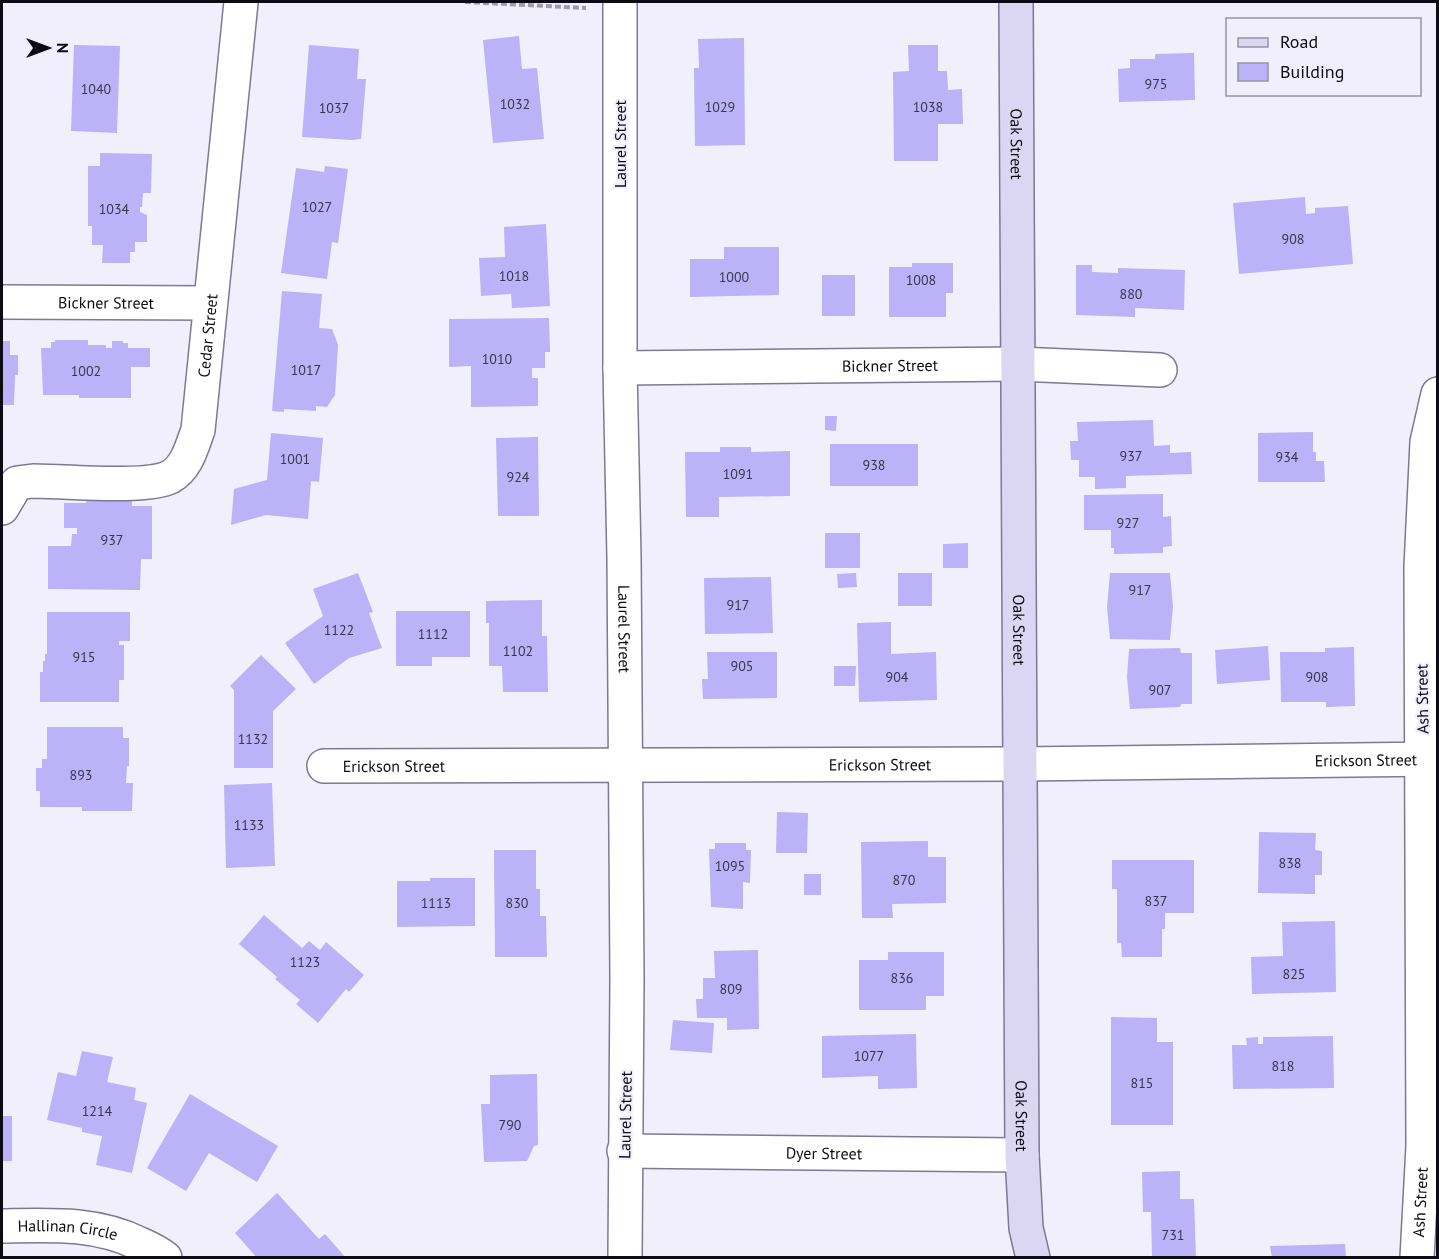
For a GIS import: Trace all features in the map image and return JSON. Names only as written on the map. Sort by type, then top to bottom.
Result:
[{"type":"street","name":"Cedar Street","points":[[2,508],[17,483],[33,481],[148,483],[171,476],[185,463],[198,430],[241,2]]},
{"type":"street","name":"Oak Street","points":[[1016,2],[1022,764],[1022,1155],[1026,1228],[1033,1257]]},
{"type":"street","name":"Laurel Street","points":[[620,6],[620,368],[624,557],[627,978],[625,1257]]},
{"type":"street","name":"Bickner Street","points":[[2,302],[210,303]]},
{"type":"street","name":"Bickner Street","points":[[620,368],[1018,364],[1160,370]]},
{"type":"street","name":"Ash Street","points":[[1417,1257],[1424,1146],[1430,759],[1421,567],[1427,442],[1437,394]]},
{"type":"street","name":"Erickson Street","points":[[324,766],[1022,764],[1430,759]]},
{"type":"street","name":"Dyer Street","points":[[624,1152],[1022,1155]]},
{"type":"street","name":"Hallinan Circle","points":[[2,1226],[62,1224],[96,1228],[124,1236],[165,1257]]},
{"type":"path","points":[[465,2],[620,6]]},
{"type":"building","points":[[519,36],[522,69],[537,68],[544,139],[493,143],[483,40]]},
{"type":"building","points":[[744,38],[745,145],[695,146],[694,68],[699,68],[698,39]]},
{"type":"building","points":[[74,45],[120,46],[117,133],[71,131]]},
{"type":"building","points":[[309,45],[359,49],[357,79],[366,79],[361,139],[302,137]]},
{"type":"building","points":[[908,45],[938,45],[938,71],[947,71],[948,90],[962,89],[963,124],[938,124],[938,161],[894,161],[893,72],[909,71]]},
{"type":"building","points":[[1194,53],[1195,100],[1119,102],[1118,69],[1130,68],[1130,59],[1155,59],[1155,54]]},
{"type":"building","points":[[100,153],[152,154],[151,193],[143,193],[142,207],[140,207],[140,212],[147,215],[147,242],[135,242],[135,252],[130,252],[130,263],[102,263],[103,245],[92,245],[92,226],[88,226],[88,166],[100,166]]},
{"type":"building","points":[[325,166],[348,169],[338,243],[332,242],[327,279],[281,273],[296,168],[324,172]]},
{"type":"building","points":[[1305,197],[1306,214],[1315,213],[1315,208],[1348,206],[1353,264],[1239,274],[1233,203]]},
{"type":"building","points":[[546,224],[550,306],[512,308],[511,294],[481,296],[479,258],[505,257],[504,227]]},
{"type":"building","points":[[724,247],[779,247],[779,295],[690,297],[690,259],[724,259]]},
{"type":"building","points":[[912,263],[953,263],[953,293],[946,293],[946,317],[889,317],[889,267],[912,267]]},
{"type":"building","points":[[1076,265],[1092,265],[1092,272],[1118,273],[1118,268],[1185,270],[1184,310],[1135,308],[1135,317],[1076,315]]},
{"type":"building","points":[[822,275],[855,275],[855,316],[822,316]]},
{"type":"building","points":[[282,291],[322,294],[319,328],[332,329],[338,345],[335,395],[327,407],[316,406],[316,411],[284,409],[284,412],[272,411]]},
{"type":"building","points":[[549,318],[550,352],[545,352],[545,368],[532,368],[532,378],[538,378],[538,406],[471,407],[471,366],[449,367],[449,319]]},
{"type":"building","points":[[88,340],[88,345],[106,345],[106,348],[112,348],[112,341],[123,341],[123,343],[128,343],[128,348],[150,348],[150,367],[131,367],[131,398],[43,395],[41,348],[51,348],[51,342]]},
{"type":"building","points":[[2,341],[10,341],[10,355],[18,355],[14,405],[2,405]]},
{"type":"building","points":[[825,416],[837,416],[836,431],[825,430]]},
{"type":"building","points":[[1153,420],[1154,446],[1170,445],[1170,453],[1191,452],[1192,474],[1126,476],[1126,488],[1095,489],[1095,477],[1079,477],[1079,460],[1071,460],[1070,441],[1078,441],[1077,422]]},
{"type":"building","points":[[1313,432],[1313,452],[1316,452],[1316,461],[1324,461],[1325,482],[1258,482],[1258,433]]},
{"type":"building","points":[[271,433],[323,438],[319,482],[311,481],[308,519],[266,515],[231,525],[234,489],[267,480]]},
{"type":"building","points":[[538,437],[539,516],[498,516],[496,438]]},
{"type":"building","points":[[830,444],[918,444],[918,486],[830,486]]},
{"type":"building","points":[[720,447],[751,447],[751,452],[790,451],[790,496],[719,497],[719,517],[686,517],[685,452],[720,452]]},
{"type":"building","points":[[1163,494],[1163,517],[1171,516],[1172,546],[1163,547],[1163,553],[1114,554],[1114,548],[1111,548],[1111,530],[1084,530],[1084,495]]},
{"type":"building","points":[[86,496],[132,496],[132,506],[152,506],[152,559],[141,559],[140,590],[48,589],[48,546],[71,546],[72,534],[77,534],[77,528],[64,528],[64,503],[86,503]]},
{"type":"building","points":[[825,533],[860,533],[860,568],[825,568]]},
{"type":"building","points":[[968,543],[968,568],[943,568],[943,544]]},
{"type":"building","points":[[358,573],[373,612],[369,613],[382,648],[349,658],[314,684],[285,643],[323,616],[313,589]]},
{"type":"building","points":[[856,573],[857,587],[838,588],[837,574]]},
{"type":"building","points":[[898,573],[932,573],[932,606],[898,606]]},
{"type":"building","points":[[1110,573],[1170,573],[1173,607],[1170,640],[1110,639],[1107,607]]},
{"type":"building","points":[[771,577],[773,633],[705,634],[704,578]]},
{"type":"building","points":[[542,600],[542,636],[547,636],[548,692],[503,692],[502,666],[489,666],[489,623],[486,623],[486,601]]},
{"type":"building","points":[[396,611],[470,611],[470,657],[432,657],[432,666],[396,666]]},
{"type":"building","points":[[47,612],[130,612],[130,641],[119,641],[119,645],[124,645],[124,680],[119,680],[119,702],[40,702],[40,672],[43,672],[43,661],[47,654]]},
{"type":"building","points":[[891,622],[891,654],[936,652],[937,700],[859,702],[857,623]]},
{"type":"building","points":[[1268,646],[1270,680],[1217,684],[1215,650]]},
{"type":"building","points":[[1354,647],[1355,706],[1326,707],[1326,702],[1281,702],[1280,652],[1325,652],[1325,648]]},
{"type":"building","points":[[1180,648],[1181,653],[1192,653],[1192,704],[1181,704],[1180,707],[1130,709],[1127,677],[1129,649]]},
{"type":"building","points":[[707,652],[777,652],[777,698],[703,699],[702,679],[708,679]]},
{"type":"building","points":[[261,655],[296,689],[273,711],[273,768],[234,768],[234,690],[230,686]]},
{"type":"building","points":[[834,666],[856,666],[855,686],[834,686]]},
{"type":"building","points":[[47,727],[123,727],[123,738],[129,738],[129,766],[127,766],[126,783],[133,783],[132,811],[82,811],[82,807],[40,807],[40,791],[36,791],[36,768],[42,768],[42,759],[47,759]]},
{"type":"building","points":[[272,783],[275,866],[226,868],[224,785]]},
{"type":"building","points":[[777,812],[808,813],[807,853],[776,853]]},
{"type":"building","points":[[1259,832],[1316,833],[1315,850],[1322,851],[1322,875],[1315,875],[1315,894],[1258,893]]},
{"type":"building","points":[[928,841],[928,857],[946,857],[946,903],[892,904],[893,918],[862,918],[861,842]]},
{"type":"building","points":[[715,843],[746,843],[746,850],[751,850],[750,883],[743,882],[743,909],[711,907],[709,849],[715,849]]},
{"type":"building","points":[[494,850],[536,850],[536,889],[540,889],[540,916],[546,916],[547,957],[495,957]]},
{"type":"building","points":[[1112,860],[1194,860],[1194,913],[1165,913],[1165,929],[1162,929],[1162,957],[1122,957],[1121,943],[1117,943],[1117,889],[1112,889]]},
{"type":"building","points":[[804,874],[821,874],[821,895],[804,895]]},
{"type":"building","points":[[430,878],[475,878],[475,926],[397,927],[397,881],[430,881]]},
{"type":"building","points":[[264,915],[302,948],[309,941],[320,950],[326,942],[364,975],[349,992],[346,989],[318,1023],[296,1004],[300,1000],[275,979],[277,977],[239,944]]},
{"type":"building","points":[[1335,921],[1336,992],[1252,994],[1251,957],[1283,956],[1282,922]]},
{"type":"building","points":[[758,950],[759,1029],[727,1030],[727,1018],[697,1018],[696,999],[703,999],[703,978],[715,978],[714,951]]},
{"type":"building","points":[[888,952],[944,952],[944,996],[926,996],[926,1010],[859,1010],[859,960],[888,960]]},
{"type":"building","points":[[1111,1017],[1157,1018],[1157,1042],[1173,1042],[1173,1125],[1111,1125]]},
{"type":"building","points":[[673,1020],[714,1023],[712,1053],[670,1050]]},
{"type":"building","points":[[916,1034],[917,1088],[878,1089],[878,1076],[822,1078],[822,1036]]},
{"type":"building","points":[[1333,1036],[1334,1088],[1233,1089],[1232,1045],[1247,1045],[1246,1038],[1258,1037],[1258,1044],[1263,1044],[1263,1037]]},
{"type":"building","points":[[82,1051],[113,1057],[107,1082],[136,1088],[134,1100],[147,1103],[132,1173],[96,1165],[102,1136],[82,1132],[82,1128],[47,1120],[58,1072],[76,1076]]},
{"type":"building","points":[[537,1074],[538,1145],[534,1146],[527,1161],[484,1162],[481,1104],[490,1104],[490,1075]]},
{"type":"building","points":[[190,1094],[278,1146],[257,1182],[209,1153],[186,1191],[147,1168]]},
{"type":"building","points":[[2,1116],[12,1116],[12,1161],[2,1161]]},
{"type":"building","points":[[1180,1171],[1180,1199],[1194,1199],[1196,1258],[1152,1258],[1151,1212],[1143,1212],[1142,1172]]},
{"type":"building","points":[[277,1193],[319,1239],[325,1234],[346,1258],[257,1258],[235,1233]]},
{"type":"building","points":[[1345,1244],[1346,1258],[1272,1258],[1270,1246]]}]
